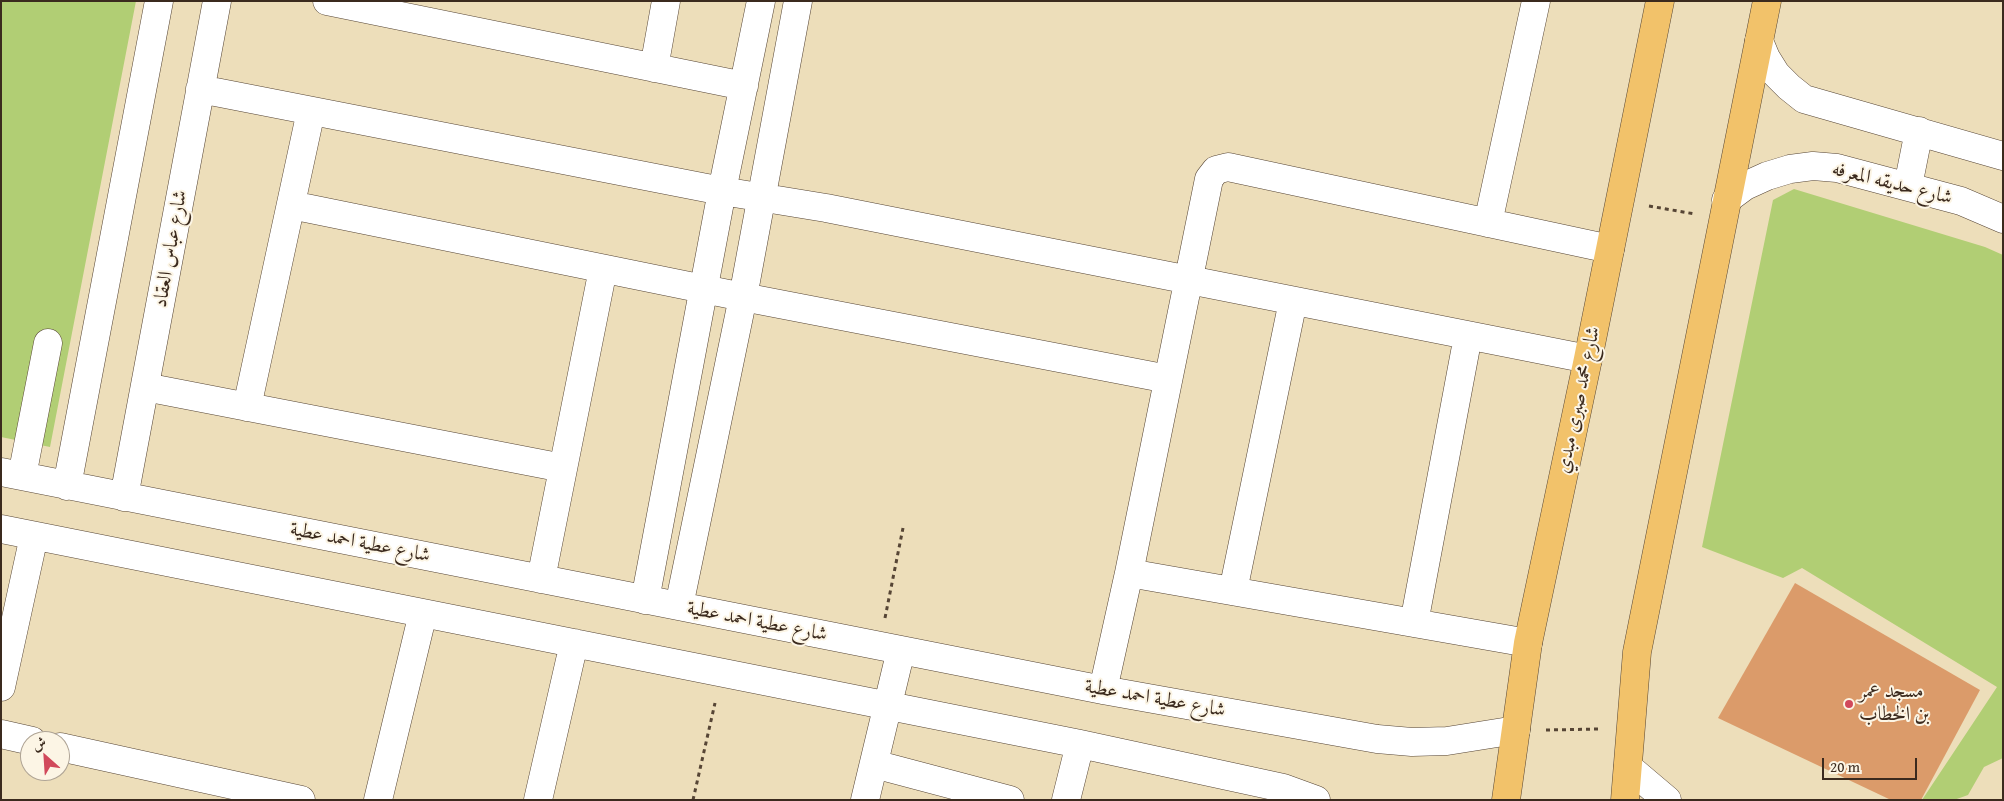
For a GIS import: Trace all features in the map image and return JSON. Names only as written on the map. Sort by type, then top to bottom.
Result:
[{"type":"main road","name":"شارع محمد صبرى مبدي","points":[[1506,800],[1528,643],[1588,359],[1660,1]]},
{"type":"main road","points":[[1625,800],[1637,652],[1767,1]]},
{"type":"street","points":[[67,486],[159,1]]},
{"type":"street","name":"شارع عباس العقاد","points":[[124,496],[217,1]]},
{"type":"street","points":[[329,1],[744,86]]},
{"type":"street","points":[[654,68],[666,1]]},
{"type":"street","points":[[645,600],[722,191],[761,1]]},
{"type":"street","points":[[680,606],[743,297],[760,197],[798,1]]},
{"type":"street","points":[[1488,223],[1536,1]]},
{"type":"street","points":[[1759,41],[1766,58],[1776,74],[1804,99],[2003,156]]},
{"type":"street","points":[[200,89],[722,191],[826,208],[1588,359]]},
{"type":"street","points":[[247,407],[311,111]]},
{"type":"street","points":[[1908,186],[1919,131]]},
{"type":"street","name":"شارع حديقه المعرفه","points":[[1724,209],[1746,186],[1767,176],[1790,169],[1813,166],[1836,168],[1908,186],[1961,201],[2003,219]]},
{"type":"street","points":[[1102,690],[1129,573],[1209,179],[1216,170],[1228,167],[1610,249]]},
{"type":"street","points":[[291,205],[743,297],[1168,379]]},
{"type":"street","points":[[541,579],[603,269]]},
{"type":"street","points":[[1233,591],[1293,300]]},
{"type":"street","points":[[1414,623],[1468,336]]},
{"type":"street","points":[[12,474],[48,343]]},
{"type":"street","points":[[145,387],[563,468]]},
{"type":"street","name":"شارع عطية احمد عطية","points":[[12,474],[1102,690],[1395,741],[1448,741],[1516,730]]},
{"type":"street","points":[[1,529],[1080,744],[1283,788],[1316,800]]},
{"type":"street","points":[[1,687],[34,536]]},
{"type":"street","points":[[1129,573],[1528,643]]},
{"type":"street","points":[[378,800],[423,613]]},
{"type":"street","points":[[538,800],[574,643]]},
{"type":"street","points":[[865,800],[888,705],[890,648]]},
{"type":"street","points":[[1,734],[20,738]]},
{"type":"street","points":[[1066,800],[1080,744]]},
{"type":"street","points":[[70,750],[209,790],[301,800]]},
{"type":"street","points":[[874,764],[1010,800]]},
{"type":"street","points":[[1628,767],[1667,800]]},
{"type":"path","points":[[1620,200],[1724,209]]},
{"type":"path","points":[[890,648],[903,528]]},
{"type":"path","points":[[693,800],[722,672]]},
{"type":"path","points":[[1516,730],[1630,729]]},
{"type":"green space","points":[[1,1],[136,1],[50,447],[1,437]]},
{"type":"green space","points":[[1794,189],[1985,247],[2003,255],[2003,758],[1984,767],[1968,795],[1954,800],[1922,800],[1997,687],[1802,568],[1783,578],[1702,547],[1773,200]]},
{"type":"building","name":"مسجد عمر بن الخطاب","points":[[1795,583],[1980,690],[1921,800],[1891,800],[1718,718]]},
{"type":"place","name":"مسجد عمر بن الخطاب","points":[[1849,704]]}]
